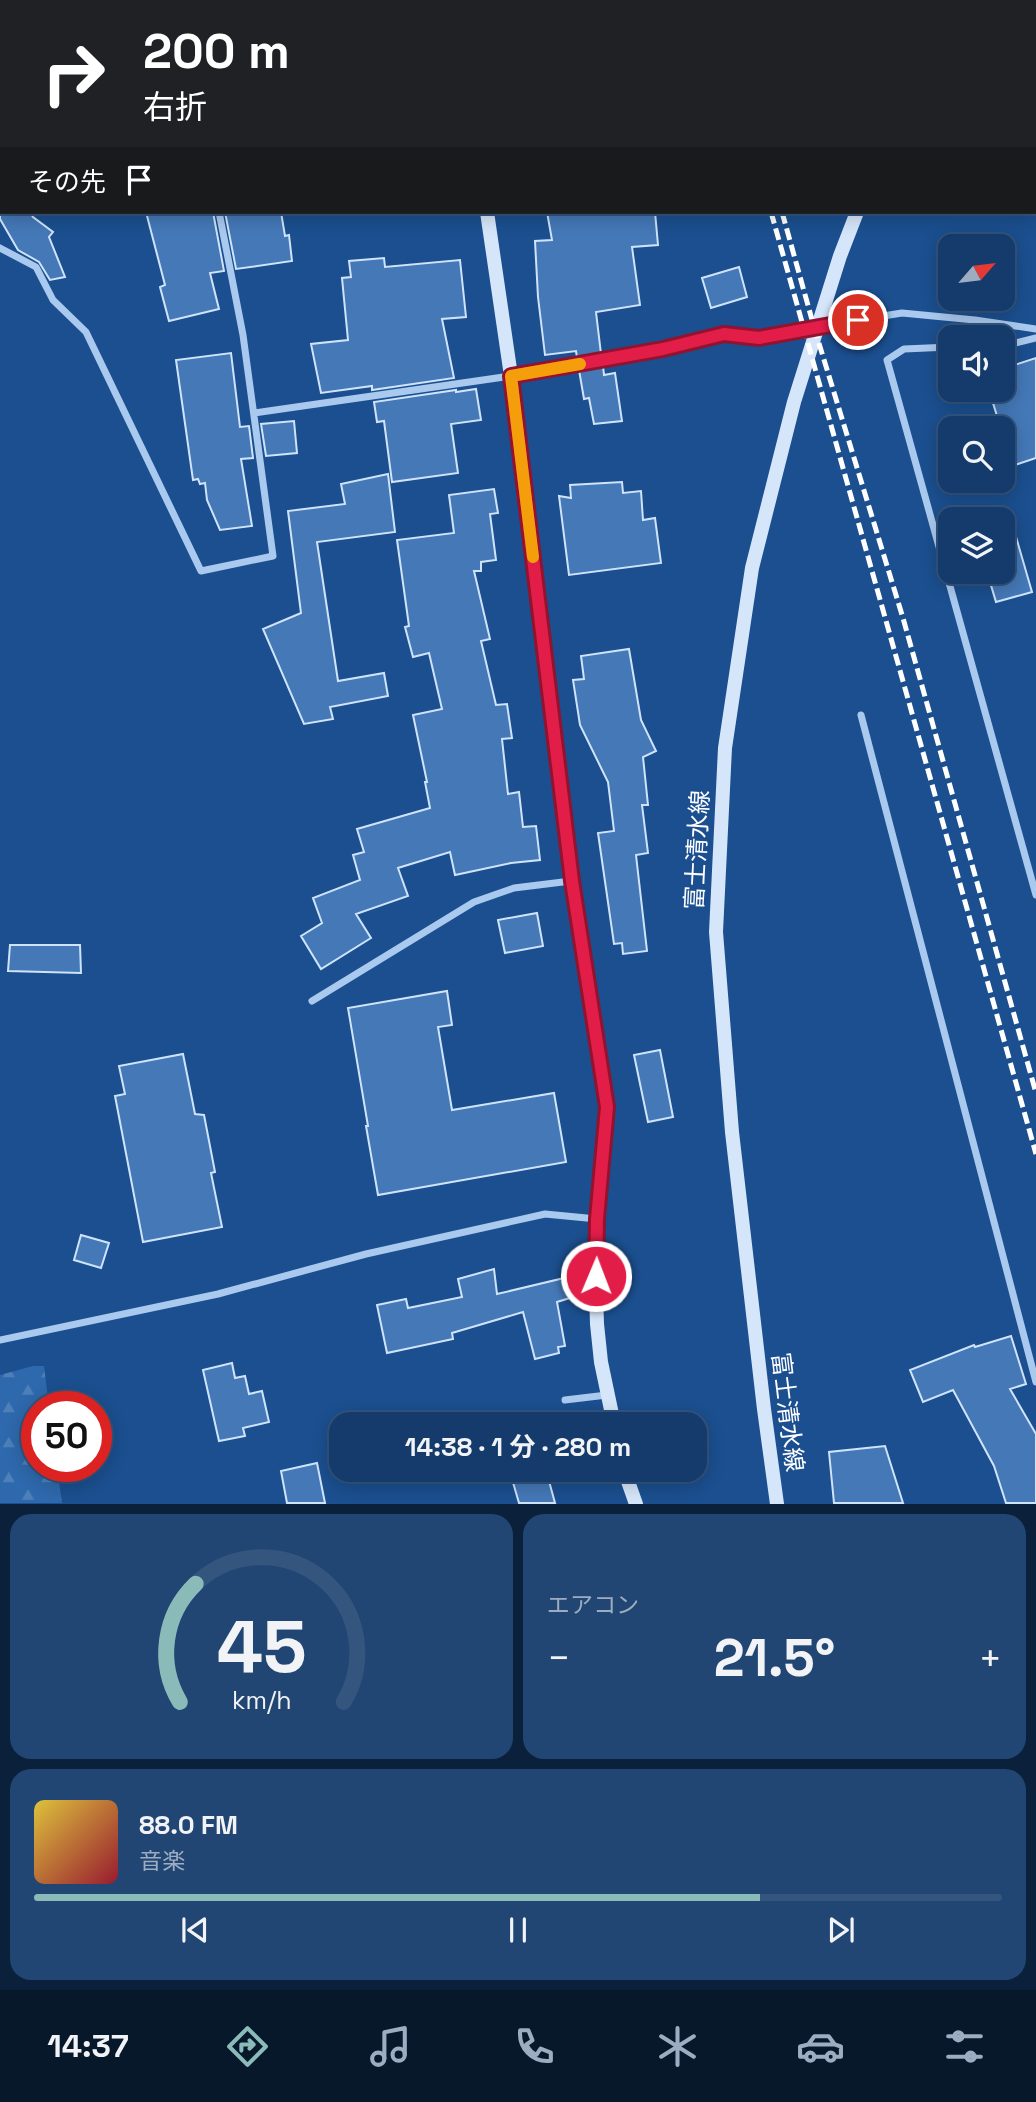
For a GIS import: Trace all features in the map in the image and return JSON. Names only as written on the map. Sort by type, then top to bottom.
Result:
[{"type":"main road","points":[[487,214],[511,376],[572,881],[607,1107],[595,1256],[597,1324],[611,1412]]},
{"type":"main road","name":"富士清水線","points":[[777,1503],[732,1132],[716,932],[725,748],[752,568],[794,402],[840,256],[856,214]]},
{"type":"main road","points":[[628,1482],[636,1503]]},
{"type":"street","points":[[0,248],[36,267],[53,300],[86,332],[201,571],[273,556],[243,335],[219,214]]},
{"type":"street","points":[[254,413],[511,376],[663,349],[724,334],[759,338],[902,313],[1036,328]]},
{"type":"street","points":[[1015,343],[1036,338]]},
{"type":"street","points":[[938,348],[904,349],[887,360],[1036,895]]},
{"type":"street","points":[[861,715],[1036,1382]]},
{"type":"street","points":[[312,1001],[474,902],[514,888],[572,881]]},
{"type":"street","points":[[0,1339],[218,1294],[366,1254],[545,1214],[597,1219]]},
{"type":"street","points":[[565,1400],[607,1395]]},
{"type":"green space","points":[[33,1366],[44,1366],[47,1391],[21,1391],[21,1482],[59,1482],[62,1503],[0,1503],[0,1375]]},
{"type":"building","points":[[0,214],[31,214],[53,232],[49,237],[65,277],[50,280],[39,262],[18,250],[0,219]]},
{"type":"building","points":[[147,214],[213,214],[224,271],[210,273],[219,309],[169,321],[160,287],[165,285]]},
{"type":"building","points":[[225,214],[281,214],[285,236],[289,235],[292,261],[236,269]]},
{"type":"building","points":[[547,214],[655,214],[658,245],[632,247],[640,305],[596,312],[601,354],[577,358],[576,351],[545,355],[535,241],[552,240]]},
{"type":"building","points":[[384,258],[385,267],[460,260],[466,317],[442,319],[454,378],[372,390],[372,386],[321,393],[311,344],[348,340],[342,278],[351,277],[349,261]]},
{"type":"building","points":[[739,267],[747,297],[711,308],[702,278]]},
{"type":"building","points":[[231,353],[240,427],[249,426],[253,458],[241,459],[252,526],[220,530],[207,500],[205,483],[200,484],[198,479],[193,480],[176,360]]},
{"type":"building","points":[[1036,358],[1036,458],[1015,465],[1015,416],[997,416],[993,402],[1015,402],[1015,365]]},
{"type":"building","points":[[603,366],[604,375],[615,373],[622,421],[594,424],[589,398],[584,399],[579,370]]},
{"type":"building","points":[[476,389],[481,420],[451,424],[458,473],[392,482],[384,421],[377,422],[374,402]]},
{"type":"building","points":[[294,421],[297,453],[266,456],[261,424]]},
{"type":"building","points":[[388,474],[395,532],[317,542],[338,681],[384,673],[388,696],[330,707],[333,719],[304,724],[263,629],[301,613],[288,511],[345,504],[341,484]]},
{"type":"building","points":[[622,482],[623,493],[641,491],[643,520],[655,518],[661,563],[569,575],[559,496],[571,498],[570,485]]},
{"type":"building","points":[[494,489],[498,513],[490,514],[496,560],[481,562],[481,571],[474,571],[490,639],[481,641],[496,705],[507,704],[512,738],[502,739],[508,794],[519,792],[523,827],[536,826],[540,860],[455,875],[450,852],[398,868],[408,896],[356,914],[371,938],[321,969],[301,936],[322,923],[313,898],[360,880],[353,855],[364,852],[357,829],[430,808],[413,715],[442,709],[429,653],[413,657],[405,627],[409,626],[397,540],[454,533],[449,495]]},
{"type":"building","points":[[1015,533],[1032,592],[996,602],[991,584],[1015,584]]},
{"type":"building","points":[[629,649],[641,720],[656,751],[643,757],[648,805],[642,805],[648,853],[636,855],[647,951],[623,954],[622,943],[614,944],[598,833],[614,831],[608,782],[580,725],[573,680],[584,679],[581,656]]},
{"type":"building","points":[[537,913],[543,946],[505,953],[498,920]]},
{"type":"building","points":[[10,945],[80,945],[81,973],[8,971]]},
{"type":"building","points":[[447,991],[452,1025],[438,1027],[452,1110],[554,1093],[566,1162],[378,1195],[348,1008]]},
{"type":"building","points":[[660,1050],[673,1117],[648,1122],[634,1055]]},
{"type":"building","points":[[183,1054],[195,1114],[204,1115],[215,1172],[211,1173],[222,1227],[143,1242],[115,1096],[125,1094],[119,1066]]},
{"type":"building","points":[[81,1235],[109,1243],[101,1268],[74,1260]]},
{"type":"building","points":[[494,1269],[497,1294],[581,1274],[586,1293],[557,1302],[565,1346],[558,1347],[559,1353],[535,1359],[523,1312],[452,1333],[453,1339],[387,1353],[377,1305],[406,1299],[408,1308],[462,1297],[458,1279]]},
{"type":"building","points":[[1011,1336],[1026,1384],[1010,1389],[1036,1434],[1036,1503],[1006,1503],[994,1466],[953,1390],[923,1402],[910,1370],[974,1345],[975,1347]]},
{"type":"building","points":[[232,1363],[235,1378],[245,1376],[249,1394],[262,1391],[269,1422],[243,1428],[245,1436],[219,1441],[203,1370]]},
{"type":"building","points":[[885,1446],[903,1503],[834,1503],[829,1452]]},
{"type":"building","points":[[317,1463],[325,1503],[287,1503],[281,1471]]},
{"type":"building","points":[[513,1482],[549,1482],[555,1503],[519,1503]]},
{"type":"railway","points":[[772,214],[1036,1154]]},
{"type":"railway","points":[[783,214],[814,327],[903,618],[1036,1093]]},
{"type":"slow traffic","points":[[533,557],[511,376],[580,364]]},
{"type":"route","points":[[596,1276],[597,1219],[607,1107],[572,881],[511,376],[663,349],[724,334],[759,338],[858,320]]}]
